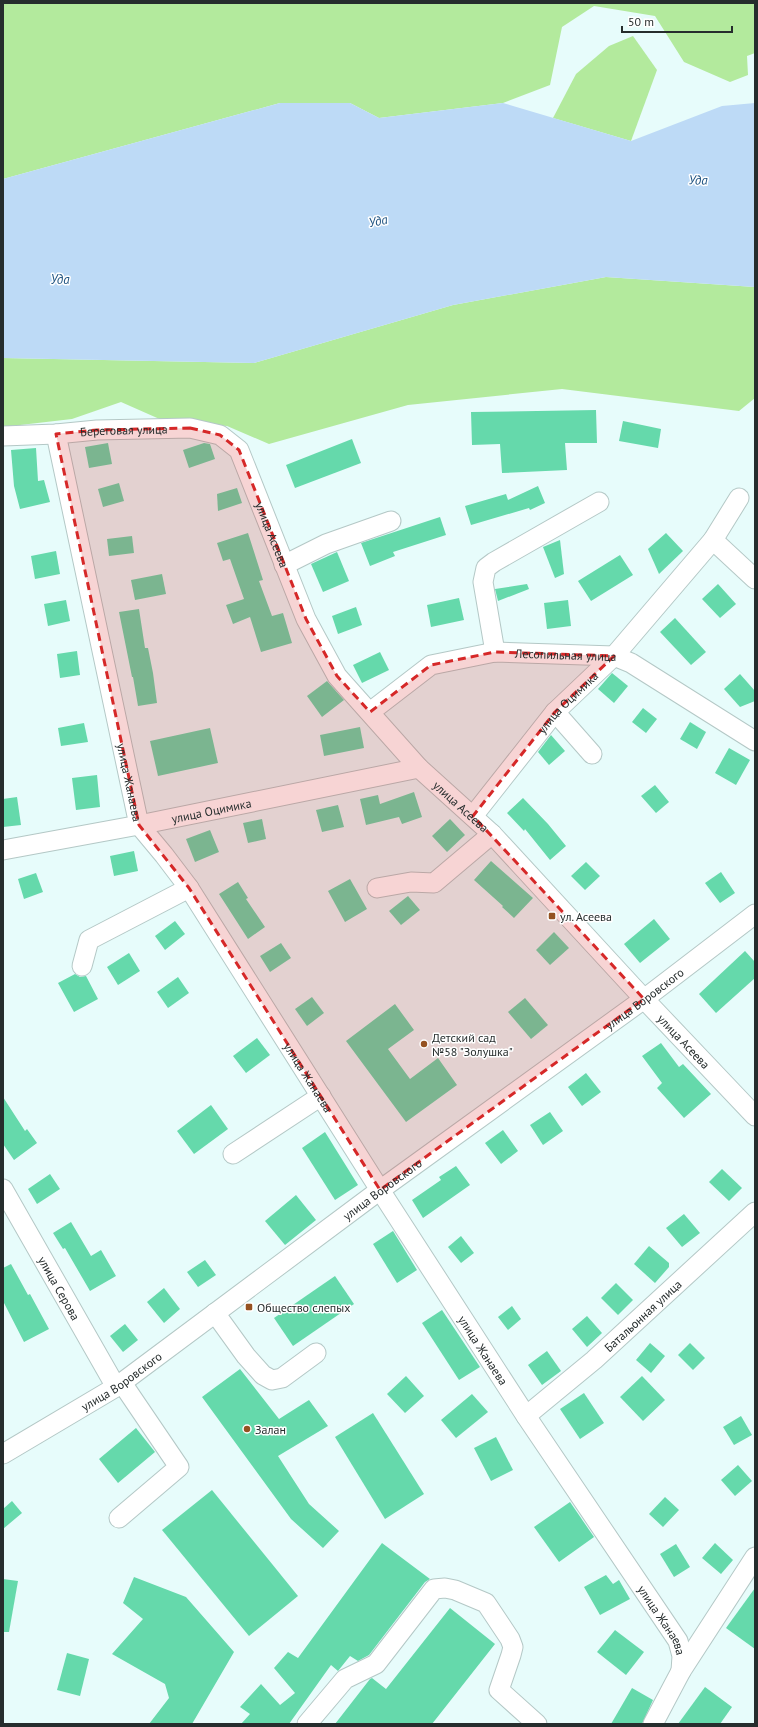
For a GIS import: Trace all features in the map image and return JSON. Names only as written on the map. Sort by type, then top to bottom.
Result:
[{"type":"street","name":"Береговая улица","points":[[3,436],[56,434],[97,430],[190,428],[220,435],[239,450]]},
{"type":"street","name":"улица Жанаева","points":[[56,434],[139,825],[189,888],[380,1190],[526,1416],[678,1641],[682,1656],[681,1671]]},
{"type":"street","name":"улица Асеева","points":[[239,450],[306,619],[337,676],[419,768],[492,834],[644,999],[755,1116]]},
{"type":"street","name":"улица Оцимика","points":[[473,816],[555,712],[614,656],[713,540],[739,498]]},
{"type":"street","points":[[495,652],[483,582],[486,568],[599,502]]},
{"type":"street","points":[[284,565],[326,544],[391,521]]},
{"type":"street","points":[[713,540],[755,579]]},
{"type":"street","name":"Лесопильная улица","points":[[370,712],[431,666],[495,652],[614,656],[631,663],[755,741]]},
{"type":"street","points":[[555,712],[592,754]]},
{"type":"street","name":"улица Оцимика","points":[[3,850],[139,825],[419,768]]},
{"type":"street","points":[[377,888],[411,882],[434,883],[492,834]]},
{"type":"street","points":[[82,966],[89,940],[189,888]]},
{"type":"street","name":"улица Воровского","points":[[3,1454],[119,1385],[380,1190],[644,999],[755,914]]},
{"type":"street","points":[[233,1154],[321,1096]]},
{"type":"street","name":"улица Серова","points":[[3,1189],[119,1385],[179,1467],[119,1518]]},
{"type":"street","name":"Батальонная улица","points":[[526,1416],[594,1360],[755,1212]]},
{"type":"street","points":[[215,1313],[262,1375],[272,1380],[282,1378],[316,1353]]},
{"type":"street","points":[[653,1724],[681,1671],[755,1556]]},
{"type":"street","points":[[307,1724],[345,1679],[376,1664],[434,1589],[445,1588],[455,1590],[486,1603],[510,1639],[513,1647],[512,1656],[499,1690],[537,1724]]},
{"type":"highlighted area","points":[[190,428],[220,435],[239,450],[306,619],[337,676],[370,712],[431,665],[495,652],[614,656],[555,712],[473,816],[644,999],[380,1190],[189,888],[139,825],[56,434],[97,430]]},
{"type":"green space","points":[[3,3],[755,3],[755,53],[747,56],[748,75],[730,82],[684,62],[655,16],[594,6],[562,27],[550,85],[503,103],[379,118],[350,103],[280,103],[3,179]]},
{"type":"green space","points":[[633,36],[657,70],[631,141],[553,118],[576,74],[609,46]]},
{"type":"green space","points":[[606,277],[755,287],[755,398],[739,411],[562,389],[408,405],[269,444],[227,426],[164,421],[121,402],[72,419],[3,427],[3,358],[254,363],[453,305]]},
{"type":"water","name":"Уда","points":[[280,103],[350,103],[379,118],[503,103],[631,141],[722,106],[755,103],[755,287],[606,277],[453,305],[254,363],[3,358],[3,179]]},
{"type":"building","points":[[596,410],[597,443],[565,443],[567,470],[502,473],[500,444],[472,445],[471,412]]},
{"type":"building","points":[[623,421],[661,429],[658,448],[619,441]]},
{"type":"building","points":[[352,439],[361,463],[295,488],[286,465]]},
{"type":"building","points":[[108,443],[112,464],[89,468],[85,447]]},
{"type":"building","points":[[204,443],[210,444],[215,459],[189,468],[183,450]]},
{"type":"building","points":[[36,448],[38,481],[44,480],[50,502],[20,509],[14,486],[11,450]]},
{"type":"building","points":[[119,483],[124,501],[103,507],[98,489]]},
{"type":"building","points":[[538,486],[545,503],[530,510],[529,508],[471,525],[465,506],[506,494],[508,500]]},
{"type":"building","points":[[237,488],[242,503],[218,511],[217,494]]},
{"type":"building","points":[[440,517],[446,535],[393,552],[395,556],[370,566],[361,543]]},
{"type":"building","points":[[248,533],[263,580],[259,581],[272,616],[283,613],[292,643],[261,652],[250,617],[233,624],[226,605],[244,599],[230,559],[223,561],[217,543]]},
{"type":"building","points":[[666,533],[683,551],[659,574],[648,549]]},
{"type":"building","points":[[132,536],[134,553],[109,556],[107,539]]},
{"type":"building","points":[[560,540],[564,574],[555,578],[543,547]]},
{"type":"building","points":[[56,551],[60,574],[35,579],[31,556]]},
{"type":"building","points":[[337,552],[349,581],[323,592],[311,564]]},
{"type":"building","points":[[620,555],[633,575],[591,601],[578,581]]},
{"type":"building","points":[[162,574],[166,594],[135,600],[131,580]]},
{"type":"building","points":[[527,584],[529,589],[498,601],[495,589]]},
{"type":"building","points":[[718,584],[736,604],[720,618],[702,599]]},
{"type":"building","points":[[459,598],[464,620],[431,627],[427,605]]},
{"type":"building","points":[[66,600],[70,621],[48,626],[44,604]]},
{"type":"building","points":[[568,600],[571,626],[547,629],[544,603]]},
{"type":"building","points":[[356,607],[362,625],[338,634],[332,616]]},
{"type":"building","points":[[139,609],[145,648],[148,648],[153,673],[157,703],[138,706],[119,612]]},
{"type":"building","points":[[675,618],[706,652],[691,665],[660,632]]},
{"type":"building","points":[[77,651],[80,675],[60,678],[57,654]]},
{"type":"building","points":[[380,652],[389,670],[362,683],[353,665]]},
{"type":"building","points":[[612,673],[628,686],[614,703],[598,689]]},
{"type":"building","points":[[740,674],[755,691],[755,701],[740,707],[724,689]]},
{"type":"building","points":[[327,681],[344,700],[322,717],[307,696]]},
{"type":"building","points":[[643,708],[657,719],[646,733],[632,722]]},
{"type":"building","points":[[690,722],[706,732],[697,749],[680,739]]},
{"type":"building","points":[[84,723],[88,742],[61,746],[58,728]]},
{"type":"building","points":[[360,727],[364,748],[324,756],[320,735]]},
{"type":"building","points":[[210,728],[218,763],[158,776],[150,741]]},
{"type":"building","points":[[551,735],[565,751],[549,765],[538,752]]},
{"type":"building","points":[[729,748],[750,760],[736,785],[715,773]]},
{"type":"building","points":[[97,775],[100,807],[76,810],[72,778]]},
{"type":"building","points":[[655,785],[669,802],[656,813],[641,796]]},
{"type":"building","points":[[414,792],[422,817],[402,824],[399,817],[366,825],[360,799],[378,795],[380,804]]},
{"type":"building","points":[[17,797],[21,825],[3,827],[3,799]]},
{"type":"building","points":[[523,798],[548,824],[566,846],[550,860],[525,829],[524,831],[507,813]]},
{"type":"building","points":[[338,805],[344,827],[322,832],[316,810]]},
{"type":"building","points":[[262,819],[266,839],[248,843],[243,823]]},
{"type":"building","points":[[450,819],[465,835],[447,852],[432,836]]},
{"type":"building","points":[[210,830],[219,852],[195,862],[186,839]]},
{"type":"building","points":[[134,851],[138,871],[114,876],[110,856]]},
{"type":"building","points":[[491,861],[533,898],[514,918],[474,880]]},
{"type":"building","points":[[586,862],[600,876],[585,890],[571,876]]},
{"type":"building","points":[[721,872],[735,893],[720,903],[705,883]]},
{"type":"building","points":[[36,873],[43,892],[24,899],[18,879]]},
{"type":"building","points":[[350,879],[367,909],[345,922],[328,891]]},
{"type":"building","points":[[238,882],[248,898],[246,899],[265,927],[248,939],[219,894]]},
{"type":"building","points":[[408,896],[420,910],[401,925],[389,911]]},
{"type":"building","points":[[654,919],[670,939],[640,963],[624,944]]},
{"type":"building","points":[[175,921],[185,934],[165,950],[155,936]]},
{"type":"building","points":[[554,932],[569,948],[550,965],[536,950]]},
{"type":"building","points":[[281,943],[291,958],[270,972],[260,956]]},
{"type":"building","points":[[745,951],[755,962],[755,978],[716,1013],[699,994]]},
{"type":"building","points":[[129,953],[140,971],[118,985],[107,967]]},
{"type":"building","points":[[75,974],[80,977],[86,976],[98,999],[74,1012],[58,983]]},
{"type":"building","points":[[178,977],[189,993],[168,1008],[157,992]]},
{"type":"building","points":[[312,997],[324,1013],[307,1026],[295,1009]]},
{"type":"building","points":[[525,998],[548,1025],[531,1039],[508,1012]]},
{"type":"building","points":[[395,1004],[414,1030],[388,1049],[410,1079],[438,1058],[457,1085],[406,1122],[346,1041]]},
{"type":"building","points":[[257,1038],[270,1055],[246,1073],[233,1056]]},
{"type":"building","points":[[661,1043],[679,1067],[683,1064],[711,1094],[684,1118],[657,1088],[662,1083],[642,1056]]},
{"type":"building","points":[[586,1073],[601,1092],[582,1106],[568,1087]]},
{"type":"building","points":[[3,1097],[25,1131],[27,1129],[37,1143],[14,1160],[3,1144]]},
{"type":"building","points":[[211,1105],[228,1129],[194,1154],[177,1131]]},
{"type":"building","points":[[550,1112],[563,1131],[543,1145],[530,1125]]},
{"type":"building","points":[[503,1130],[518,1151],[501,1164],[485,1143]]},
{"type":"building","points":[[325,1132],[358,1185],[335,1200],[302,1148]]},
{"type":"building","points":[[456,1166],[470,1185],[423,1218],[412,1200],[441,1180],[439,1177]]},
{"type":"building","points":[[722,1169],[742,1188],[729,1201],[709,1182]]},
{"type":"building","points":[[50,1174],[60,1189],[37,1204],[28,1189]]},
{"type":"building","points":[[296,1195],[316,1220],[285,1245],[265,1221]]},
{"type":"building","points":[[684,1214],[700,1233],[682,1247],[666,1228]]},
{"type":"building","points":[[71,1222],[91,1256],[101,1250],[116,1276],[90,1291],[65,1248],[63,1249],[53,1233]]},
{"type":"building","points":[[393,1231],[417,1270],[397,1283],[373,1244]]},
{"type":"building","points":[[461,1236],[474,1253],[461,1263],[448,1247]]},
{"type":"building","points":[[649,1246],[669,1263],[669,1267],[655,1283],[634,1264]]},
{"type":"building","points":[[205,1260],[216,1275],[198,1287],[187,1272]]},
{"type":"building","points":[[11,1264],[28,1295],[30,1294],[49,1329],[24,1342],[3,1301],[3,1268]]},
{"type":"building","points":[[335,1276],[354,1304],[293,1346],[274,1318]]},
{"type":"building","points":[[616,1283],[633,1300],[618,1315],[601,1298]]},
{"type":"building","points":[[164,1288],[180,1309],[164,1323],[147,1302]]},
{"type":"building","points":[[512,1306],[521,1319],[508,1330],[498,1317]]},
{"type":"building","points":[[442,1310],[480,1367],[459,1380],[422,1323]]},
{"type":"building","points":[[587,1316],[602,1333],[587,1347],[572,1329]]},
{"type":"building","points":[[125,1324],[138,1340],[123,1352],[110,1336]]},
{"type":"building","points":[[650,1343],[665,1356],[651,1373],[636,1360]]},
{"type":"building","points":[[690,1343],[705,1358],[693,1370],[678,1355]]},
{"type":"building","points":[[547,1351],[561,1371],[542,1385],[528,1365]]},
{"type":"building","points":[[240,1369],[279,1419],[309,1400],[328,1426],[278,1456],[309,1504],[339,1531],[323,1548],[291,1519],[202,1397]]},
{"type":"building","points":[[406,1376],[424,1396],[405,1413],[387,1394]]},
{"type":"building","points":[[642,1376],[665,1400],[643,1421],[620,1397]]},
{"type":"building","points":[[584,1393],[604,1423],[580,1439],[560,1409]]},
{"type":"building","points":[[472,1394],[488,1412],[456,1438],[441,1420]]},
{"type":"building","points":[[373,1413],[424,1494],[385,1519],[335,1437]]},
{"type":"building","points":[[741,1416],[752,1435],[734,1445],[723,1427]]},
{"type":"building","points":[[136,1428],[155,1452],[118,1483],[99,1459]]},
{"type":"building","points":[[496,1437],[513,1470],[491,1481],[474,1448]]},
{"type":"building","points":[[738,1465],[752,1481],[735,1496],[721,1480]]},
{"type":"building","points":[[212,1490],[298,1596],[249,1636],[162,1530]]},
{"type":"building","points":[[665,1497],[679,1510],[663,1527],[649,1514]]},
{"type":"building","points":[[12,1501],[22,1513],[3,1529],[3,1509]]},
{"type":"building","points":[[570,1502],[594,1537],[559,1562],[534,1527]]},
{"type":"building","points":[[382,1543],[430,1579],[425,1582],[369,1655],[358,1661],[350,1656],[338,1671],[331,1665],[289,1724],[241,1724],[250,1714],[240,1707],[261,1684],[280,1705],[295,1693],[274,1668],[288,1652],[298,1658]]},
{"type":"building","points":[[715,1543],[733,1560],[721,1574],[702,1558]]},
{"type":"building","points":[[676,1544],[690,1567],[674,1577],[660,1554]]},
{"type":"building","points":[[606,1575],[613,1584],[619,1580],[630,1599],[600,1615],[584,1587]]},
{"type":"building","points":[[134,1577],[186,1597],[234,1652],[192,1724],[149,1724],[169,1698],[165,1684],[112,1654],[143,1619],[123,1603]]},
{"type":"building","points":[[3,1579],[18,1581],[9,1632],[3,1632]]},
{"type":"building","points":[[755,1588],[755,1649],[726,1628]]},
{"type":"building","points":[[450,1608],[495,1644],[432,1724],[335,1724],[370,1679],[372,1678],[386,1689]]},
{"type":"building","points":[[615,1630],[644,1652],[626,1675],[597,1652]]},
{"type":"building","points":[[67,1653],[89,1659],[80,1696],[57,1690]]},
{"type":"building","points":[[705,1687],[732,1707],[720,1724],[678,1724]]},
{"type":"building","points":[[632,1688],[653,1700],[642,1724],[611,1724]]},
{"type":"place","name":"ул. Асеева","points":[[552,916]]},
{"type":"place","name":"Детский сад №58 \"Золушка\"","points":[[424,1044]]},
{"type":"place","name":"Общество слепых","points":[[249,1307]]},
{"type":"place","name":"Залан","points":[[247,1429]]}]
